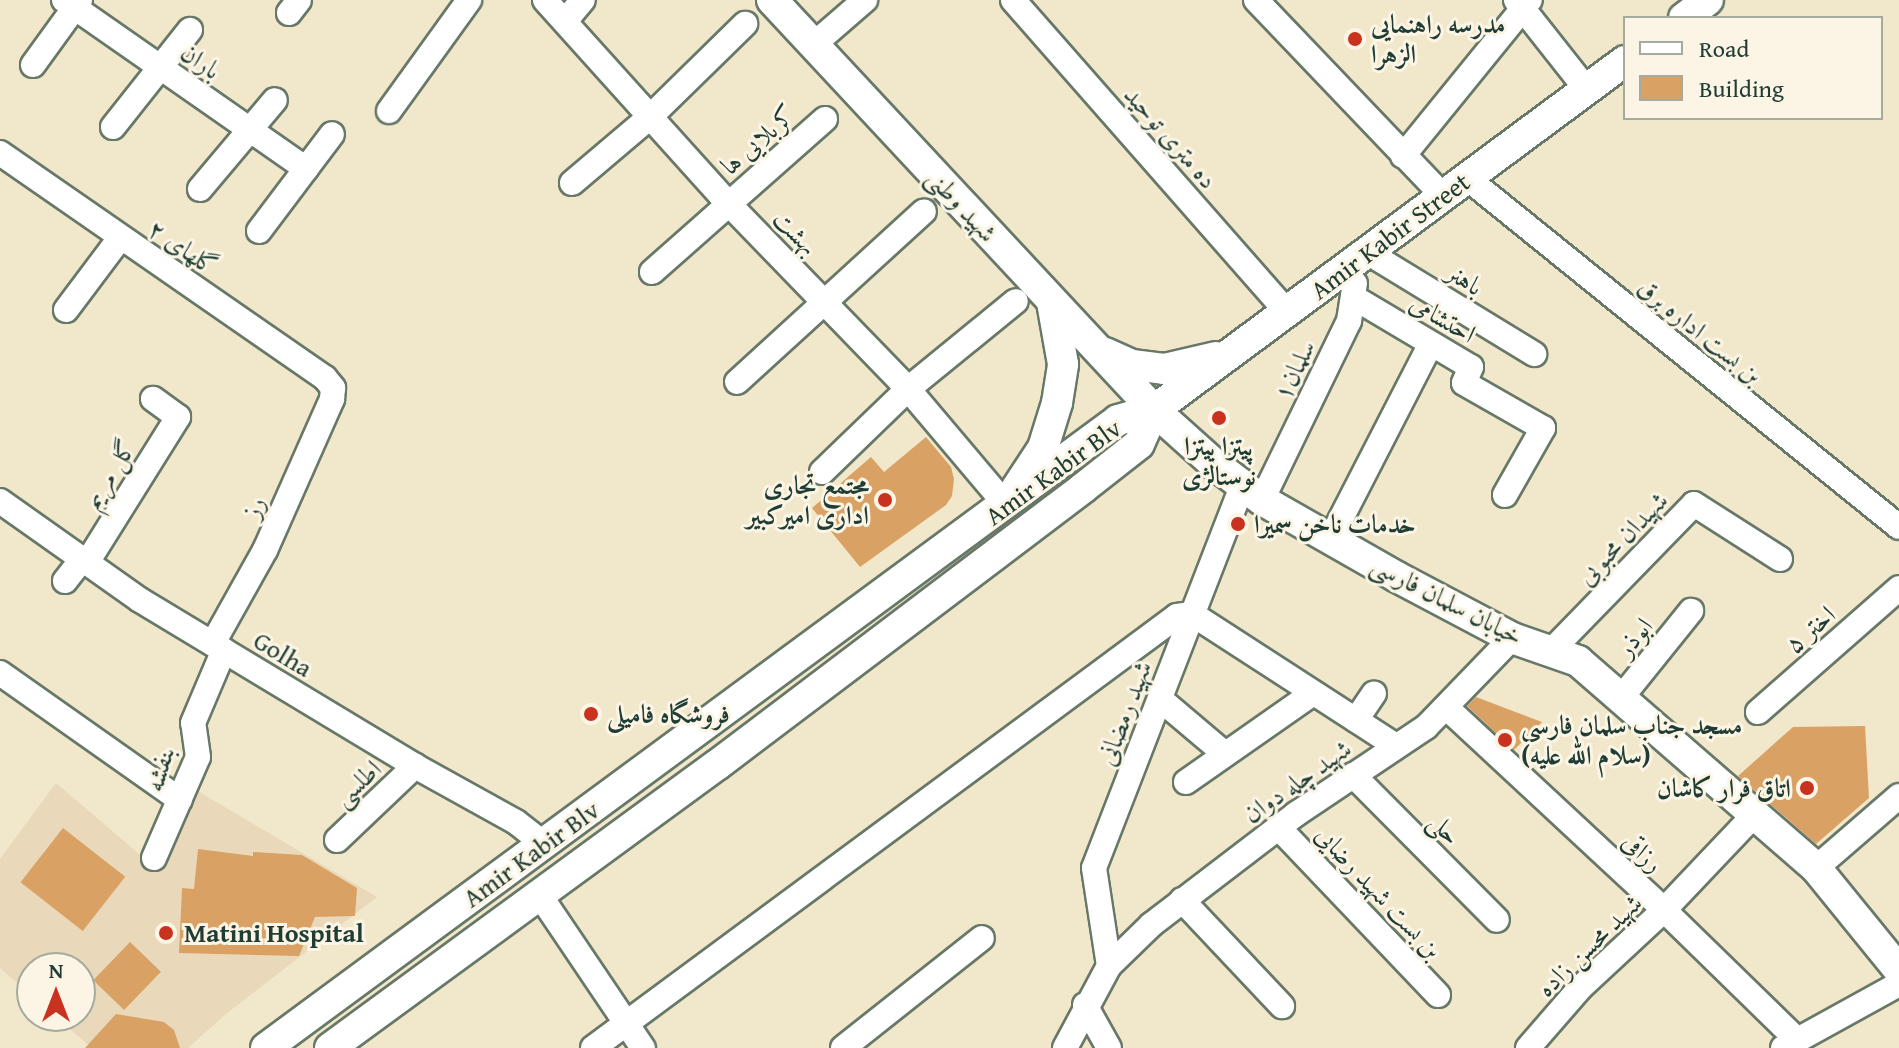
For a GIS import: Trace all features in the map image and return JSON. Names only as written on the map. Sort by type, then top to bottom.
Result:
[{"type":"main road","name":"شهید وطنی","points":[[772,0],[1154,410]]},
{"type":"main road","points":[[1687,16],[1708,0]]},
{"type":"main road","name":"Amir Kabir Street","points":[[1154,410],[1623,63]]},
{"type":"main road","points":[[1006,505],[1043,448],[1057,403],[1063,364],[1052,302]]},
{"type":"main road","points":[[1096,349],[1132,365],[1164,369],[1208,360],[1236,348]]},
{"type":"main road","name":"خیابان سلمان فارسی","points":[[1154,410],[1252,493],[1512,638],[1553,649],[1578,661],[1816,868],[1899,970]]},
{"type":"main road","name":"Amir Kabir Blv","points":[[266,1048],[1118,420],[1154,410]]},
{"type":"main road","name":"Amir Kabir Blv","points":[[330,1048],[717,765],[1083,488],[1139,444],[1154,410]]},
{"type":"main road","points":[[1083,488],[1112,485],[1162,447],[1176,448],[1213,463]]},
{"type":"main road","points":[[693,736],[717,765]]},
{"type":"street","points":[[389,111],[469,0]]},
{"type":"street","name":"بهشت","points":[[545,0],[729,204],[908,389],[1006,505]]},
{"type":"street","points":[[566,20],[583,0]]},
{"type":"street","points":[[813,45],[865,0]]},
{"type":"street","name":"ده متری توحید","points":[[1013,0],[1287,312]]},
{"type":"street","name":"بن بست اداره برق","points":[[1256,0],[1403,156],[1455,187],[1899,527]]},
{"type":"street","points":[[33,65],[73,2]]},
{"type":"street","name":"باران","points":[[73,2],[306,169]]},
{"type":"street","points":[[1403,156],[1523,2],[1587,90]]},
{"type":"street","points":[[572,183],[651,116],[745,24]]},
{"type":"street","points":[[113,127],[190,30]]},
{"type":"street","points":[[200,189],[275,100]]},
{"type":"street","name":"کربلایی ها","points":[[652,272],[825,119]]},
{"type":"street","points":[[259,231],[332,134]]},
{"type":"street","name":"گلهای ۲","points":[[1,155],[325,378],[333,388]]},
{"type":"street","points":[[737,382],[823,299],[924,211]]},
{"type":"street","points":[[66,310],[120,238]]},
{"type":"street","name":"سلمان۱","points":[[1252,493],[1349,321],[1363,255]]},
{"type":"street","name":"باهنر","points":[[1363,255],[1534,354]]},
{"type":"street","name":"احتشامی","points":[[1353,297],[1471,367],[1464,383],[1543,428],[1505,495]]},
{"type":"street","points":[[822,472],[908,389],[1016,301]]},
{"type":"street","points":[[1331,538],[1430,345]]},
{"type":"street","name":"رز","points":[[218,646],[265,550],[332,399],[333,388]]},
{"type":"street","name":"گل مریم","points":[[65,581],[85,560],[178,417],[153,399]]},
{"type":"street","name":"شهید رمضانی","points":[[1109,966],[1094,868],[1192,614],[1252,493]]},
{"type":"street","name":"Golha","points":[[0,501],[140,600],[415,766],[516,822],[544,844]]},
{"type":"street","name":"شهیدان محبوبی","points":[[1553,649],[1694,504],[1780,559]]},
{"type":"street","name":"اختر ۵","points":[[1758,712],[1899,588]]},
{"type":"street","name":"ابوذر","points":[[1621,698],[1691,611]]},
{"type":"street","points":[[593,1048],[1163,623],[1177,616],[1192,614],[1396,746]]},
{"type":"street","name":"شهید چله دوان","points":[[1065,1048],[1085,1005],[1109,966],[1182,900],[1278,827],[1447,708],[1512,638]]},
{"type":"street","name":"بنفشه","points":[[154,858],[198,757],[193,723],[218,646]]},
{"type":"street","points":[[0,673],[180,800]]},
{"type":"street","points":[[1186,782],[1313,693]]},
{"type":"street","points":[[1356,720],[1374,693]]},
{"type":"street","points":[[1160,699],[1225,754]]},
{"type":"street","name":"رزاقی","points":[[1447,708],[1664,910],[1790,1044]]},
{"type":"street","name":"اطلسی","points":[[337,840],[415,766]]},
{"type":"street","name":"حلی","points":[[1353,775],[1497,920]]},
{"type":"street","points":[[1816,868],[1899,796]]},
{"type":"street","name":"شهید محسن زاده","points":[[1528,1048],[1580,988],[1664,910],[1756,813]]},
{"type":"street","name":"بن بست شهید رضایی","points":[[1278,827],[1438,995]]},
{"type":"street","points":[[539,894],[643,1048]]},
{"type":"street","points":[[1182,900],[1282,1006]]},
{"type":"street","points":[[848,1046],[982,938]]},
{"type":"street","points":[[1790,1044],[1899,984]]},
{"type":"street","points":[[1085,1005],[1109,1048]]},
{"type":"shaded area","name":"Matini Hospital","points":[[56,783],[158,870],[196,790],[377,897],[226,1014],[188,1048],[92,1048],[74,1032],[96,1032],[96,952],[16,952],[16,982],[0,968],[0,859]]},
{"type":"building","name":"مجتمع تجاری اداری امیرکبیر","points":[[926,437],[951,467],[954,479],[952,496],[946,505],[860,567],[812,508],[871,457],[884,472]]},
{"type":"building","name":"مسجد جناب سلمان فارسی (سلام الله علیه)","points":[[1476,697],[1542,722],[1514,750],[1467,706]]},
{"type":"building","name":"اتاق فرار کاشان","points":[[1865,726],[1869,798],[1816,844],[1738,776],[1793,727]]},
{"type":"building","points":[[63,828],[125,877],[83,931],[21,882]]},
{"type":"building","points":[[198,849],[253,856],[253,852],[302,855],[357,888],[355,916],[315,917],[299,956],[179,953],[182,888],[194,889]]},
{"type":"building","points":[[130,942],[161,972],[124,1010],[96,983],[96,977]]},
{"type":"building","points":[[116,1014],[164,1022],[174,1030],[180,1048],[85,1048]]},
{"type":"place","name":"مدرسه راهنمایی الزهرا","points":[[1355,39]]},
{"type":"place","name":"پیتزا پیتزا نوستالژی","points":[[1219,418]]},
{"type":"place","name":"مجتمع تجاری اداری امیرکبیر","points":[[885,500]]},
{"type":"place","name":"خدمات ناخن سمیرا","points":[[1238,524]]},
{"type":"place","name":"فروشگاه فامیلی","points":[[591,714]]},
{"type":"place","name":"مسجد جناب سلمان فارسی (سلام الله علیه)","points":[[1505,740]]},
{"type":"place","name":"اتاق فرار کاشان","points":[[1807,788]]},
{"type":"place","name":"Matini Hospital","points":[[166,933]]}]
